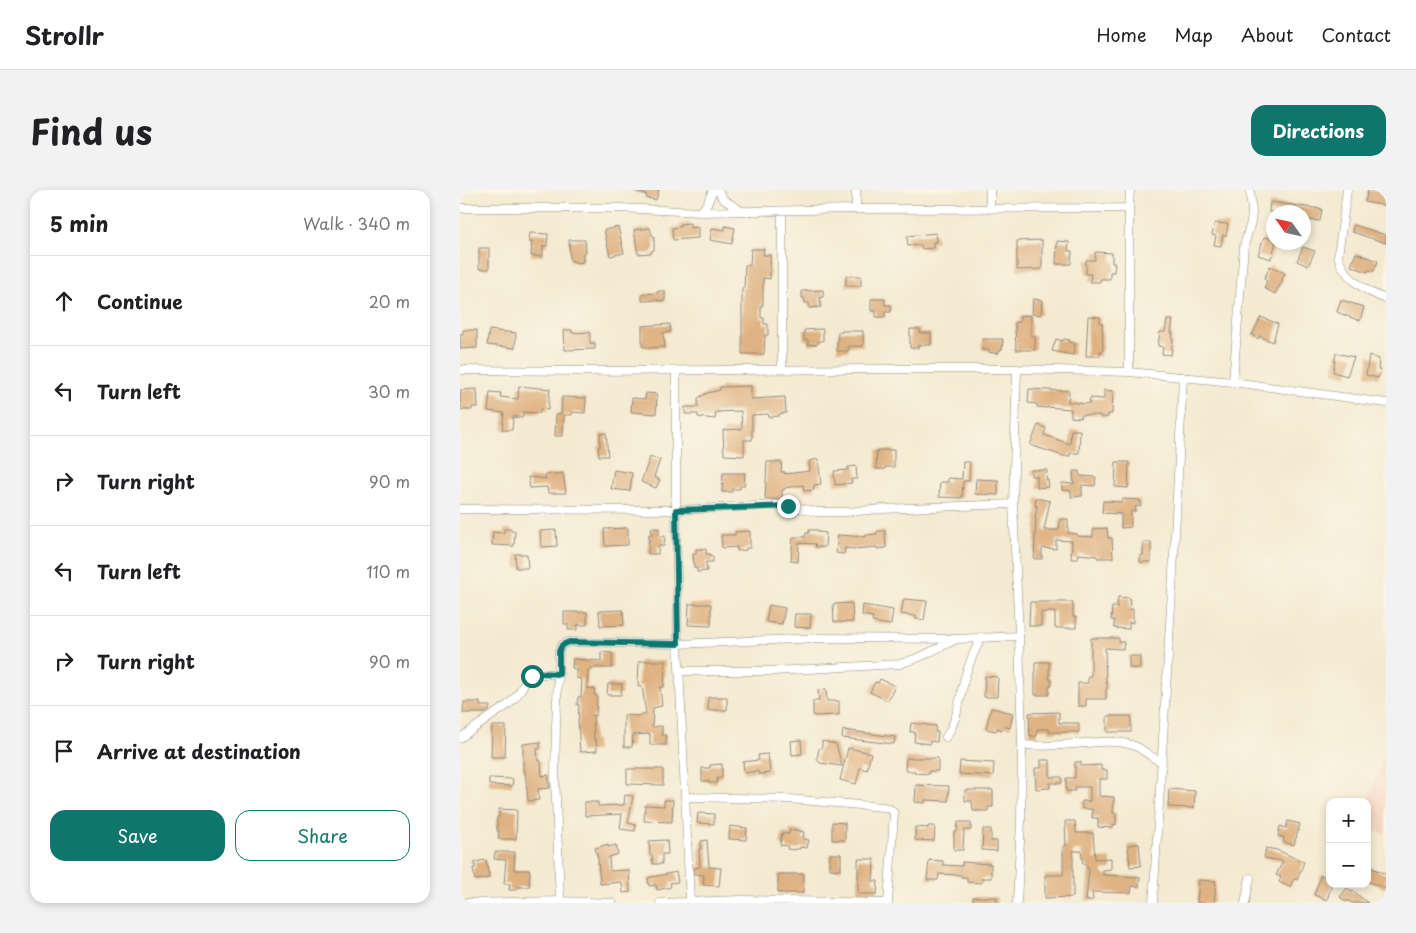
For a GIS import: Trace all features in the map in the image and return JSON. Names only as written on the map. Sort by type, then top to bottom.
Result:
[{"type":"street","points":[[701,212],[713,190]]},
{"type":"street","points":[[718,190],[723,199],[740,211]]},
{"type":"street","points":[[856,190],[856,208]]},
{"type":"street","points":[[990,190],[990,208]]},
{"type":"street","points":[[1129,372],[1130,190]]},
{"type":"street","points":[[1233,382],[1244,246],[1252,212],[1250,190]]},
{"type":"street","points":[[1347,190],[1338,256],[1340,264],[1357,284],[1386,299]]},
{"type":"street","points":[[460,208],[619,208],[701,212],[856,208],[1129,208]]},
{"type":"street","points":[[782,211],[782,369]]},
{"type":"street","points":[[460,370],[1017,369],[1129,372],[1233,382],[1386,403]]},
{"type":"street","points":[[1017,369],[1013,504],[1022,745],[1017,903]]},
{"type":"street","points":[[676,371],[678,644],[690,902]]},
{"type":"street","points":[[1154,903],[1183,377]]},
{"type":"street","points":[[460,508],[676,510],[774,505],[816,512],[846,512],[1013,504]]},
{"type":"street","points":[[560,901],[555,775],[559,651],[562,645],[569,642],[678,644],[819,638],[957,639],[1019,636]]},
{"type":"street","points":[[946,737],[952,728],[970,663],[981,637]]},
{"type":"street","points":[[680,671],[773,671],[900,664],[920,658],[957,639]]},
{"type":"street","points":[[460,738],[509,704],[527,679],[534,674],[559,674]]},
{"type":"street","points":[[1022,745],[1131,744],[1153,759],[1162,762]]},
{"type":"street","points":[[660,903],[888,903],[894,814],[890,809],[789,799],[686,797]]},
{"type":"street","points":[[1245,903],[1250,878]]},
{"type":"street","points":[[460,903],[560,901],[612,903]]},
{"type":"shaded area","points":[[1386,751],[1386,834],[1371,830],[1371,798],[1369,798]]},
{"type":"building","points":[[634,190],[659,190],[656,200],[646,198],[647,195]]},
{"type":"building","points":[[1368,190],[1386,191],[1386,206],[1365,202]]},
{"type":"building","points":[[1270,202],[1292,205],[1270,205]]},
{"type":"building","points":[[1311,208],[1322,209],[1320,221],[1311,220]]},
{"type":"building","points":[[690,223],[690,228],[698,227],[698,238],[673,240],[672,228],[680,227],[680,224]]},
{"type":"building","points":[[1215,223],[1228,224],[1226,236],[1223,235],[1221,246],[1214,245],[1216,236],[1212,235]]},
{"type":"building","points":[[1354,225],[1386,235],[1386,243],[1352,232]]},
{"type":"building","points":[[725,226],[735,228],[732,244],[710,240],[712,228],[725,230]]},
{"type":"building","points":[[618,227],[624,253],[610,256],[604,230]]},
{"type":"building","points":[[650,228],[654,236],[654,250],[651,251],[652,253],[638,254],[634,230]]},
{"type":"building","points":[[530,233],[548,234],[547,246],[543,246],[543,256],[531,256],[532,242],[529,242]]},
{"type":"building","points":[[936,233],[937,242],[933,242],[933,248],[922,249],[921,245],[908,246],[907,236]]},
{"type":"building","points":[[1264,237],[1266,237],[1266,250],[1274,250],[1271,259],[1258,255]]},
{"type":"building","points":[[569,240],[585,240],[586,251],[583,253],[583,262],[577,263],[570,260]]},
{"type":"building","points":[[1042,240],[1042,269],[1017,270],[1017,241]]},
{"type":"building","points":[[1057,241],[1069,242],[1068,251],[1072,251],[1071,264],[1056,264]]},
{"type":"building","points":[[479,248],[489,248],[489,269],[479,269]]},
{"type":"building","points":[[751,249],[764,249],[763,255],[770,255],[770,279],[763,278],[763,305],[761,305],[761,318],[764,318],[764,324],[768,324],[768,335],[765,335],[764,354],[742,354],[742,288],[744,288],[745,265],[750,265]]},
{"type":"building","points":[[1302,250],[1315,251],[1308,266],[1297,261]]},
{"type":"building","points":[[1095,252],[1112,253],[1112,263],[1115,263],[1114,272],[1110,272],[1110,279],[1090,282],[1091,274],[1086,274],[1086,260],[1095,260]]},
{"type":"building","points":[[1356,253],[1378,261],[1374,271],[1369,270],[1368,272],[1351,266]]},
{"type":"building","points":[[1270,266],[1285,273],[1275,294],[1264,288],[1267,281],[1264,279]]},
{"type":"building","points":[[846,276],[861,276],[861,286],[846,286]]},
{"type":"building","points":[[823,290],[823,297],[820,297],[821,307],[809,308],[809,303],[805,303],[804,298],[802,298],[802,291]]},
{"type":"building","points":[[658,291],[665,291],[665,301],[642,301],[642,294],[658,293]]},
{"type":"building","points":[[871,299],[885,299],[885,305],[891,305],[891,312],[885,312],[885,317],[876,317],[876,311],[871,311]]},
{"type":"building","points":[[1033,299],[1042,300],[1041,315],[1032,314]]},
{"type":"building","points":[[1341,300],[1364,307],[1360,321],[1337,312]]},
{"type":"building","points":[[1031,315],[1031,336],[1035,336],[1035,350],[1016,350],[1015,322],[1020,322],[1020,316]]},
{"type":"building","points":[[1088,316],[1100,317],[1100,323],[1102,323],[1103,351],[1100,351],[1100,356],[1086,356]]},
{"type":"building","points":[[1261,317],[1278,324],[1273,342],[1259,336],[1258,339],[1252,335]]},
{"type":"building","points":[[1167,320],[1173,320],[1171,355],[1162,354],[1163,347],[1158,346],[1160,332],[1165,332]]},
{"type":"building","points":[[670,324],[671,332],[663,333],[665,347],[649,348],[642,346],[642,326]]},
{"type":"building","points":[[823,329],[823,341],[818,341],[818,344],[808,345],[808,340],[804,340],[804,330]]},
{"type":"building","points":[[910,329],[920,329],[920,333],[931,333],[931,345],[918,345],[918,348],[910,348]]},
{"type":"building","points":[[463,330],[477,330],[477,348],[460,349],[460,334],[463,334]]},
{"type":"building","points":[[489,330],[516,333],[515,348],[487,345]]},
{"type":"building","points":[[564,330],[572,330],[572,333],[590,332],[590,343],[595,343],[595,349],[565,350]]},
{"type":"building","points":[[863,331],[863,346],[849,346],[848,351],[837,351],[838,332]]},
{"type":"building","points":[[983,339],[1003,339],[1002,349],[998,354],[982,350]]},
{"type":"building","points":[[1056,339],[1070,340],[1069,342],[1075,343],[1073,355],[1052,351]]},
{"type":"building","points":[[1336,353],[1354,357],[1347,376],[1333,372]]},
{"type":"building","points":[[1369,355],[1379,359],[1378,369],[1381,370],[1378,378],[1366,375]]},
{"type":"building","points":[[519,386],[550,389],[548,410],[540,409],[540,413],[523,412],[523,417],[513,417],[512,430],[502,430],[504,413],[488,411],[490,392],[501,393],[500,397],[518,399]]},
{"type":"building","points":[[751,386],[751,399],[785,397],[786,413],[769,417],[768,414],[752,415],[752,440],[744,440],[744,456],[724,455],[723,430],[742,429],[741,411],[716,412],[715,419],[698,417],[698,414],[685,414],[685,407],[698,407],[698,398],[707,393],[720,390],[720,387]]},
{"type":"building","points":[[477,389],[478,407],[472,407],[472,410],[461,410],[460,390]]},
{"type":"building","points":[[1029,389],[1069,391],[1068,402],[1089,404],[1090,398],[1104,399],[1104,390],[1113,391],[1112,414],[1108,414],[1108,417],[1081,415],[1081,418],[1071,417],[1071,409],[1037,407],[1037,404],[1028,403]]},
{"type":"building","points":[[646,393],[657,394],[656,414],[631,412],[632,398],[645,399]]},
{"type":"building","points":[[562,397],[586,398],[585,413],[572,412],[572,415],[564,415],[563,436],[555,436],[556,414],[561,414]]},
{"type":"building","points":[[1038,425],[1046,428],[1044,435],[1070,444],[1071,430],[1080,430],[1079,453],[1070,453],[1070,456],[1063,456],[1030,445]]},
{"type":"building","points":[[606,433],[608,456],[599,456],[600,434]]},
{"type":"building","points":[[877,450],[894,450],[894,467],[876,469]]},
{"type":"building","points":[[650,457],[660,460],[654,477],[660,480],[656,488],[641,482]]},
{"type":"building","points":[[818,459],[821,484],[814,485],[814,490],[804,491],[803,485],[785,488],[782,490],[782,499],[765,499],[767,462],[782,462],[781,472],[785,472],[785,474],[810,471],[809,461]]},
{"type":"building","points":[[963,462],[970,462],[969,481],[963,481],[962,498],[939,497],[940,482],[948,482],[948,478],[962,479]]},
{"type":"building","points":[[1116,462],[1129,462],[1128,488],[1115,487]]},
{"type":"building","points":[[856,466],[857,479],[851,479],[852,483],[835,485],[834,471],[848,470],[848,467]]},
{"type":"building","points":[[614,470],[632,473],[630,491],[611,489]]},
{"type":"building","points":[[1031,470],[1047,470],[1046,480],[1048,480],[1049,487],[1037,488],[1037,476],[1031,476]]},
{"type":"building","points":[[1073,471],[1079,471],[1080,476],[1096,477],[1095,486],[1082,485],[1082,496],[1071,497],[1071,491],[1062,490],[1062,483],[1074,484]]},
{"type":"building","points":[[563,473],[566,493],[548,493],[547,487],[530,488],[528,477],[546,479],[545,475]]},
{"type":"building","points":[[723,473],[745,473],[744,486],[740,486],[740,489],[732,489],[732,492],[722,492]]},
{"type":"building","points":[[976,479],[998,480],[998,495],[975,494]]},
{"type":"building","points":[[1036,498],[1050,501],[1044,530],[1059,530],[1060,519],[1068,519],[1068,533],[1077,534],[1077,536],[1093,537],[1093,529],[1107,528],[1108,538],[1112,538],[1113,558],[1097,558],[1097,556],[1079,554],[1078,559],[1071,559],[1072,541],[1056,540],[1056,549],[1042,548],[1042,559],[1034,559]]},
{"type":"building","points":[[1123,499],[1140,500],[1141,506],[1135,507],[1135,512],[1131,511],[1131,527],[1121,528],[1121,514],[1102,513],[1103,501],[1122,502]]},
{"type":"building","points":[[628,528],[628,545],[605,546],[604,529]]},
{"type":"building","points":[[651,528],[659,528],[659,536],[665,536],[664,546],[658,546],[658,554],[648,554],[649,534],[652,534]]},
{"type":"building","points":[[504,529],[515,531],[514,546],[492,545],[493,532],[504,533]]},
{"type":"building","points":[[556,530],[557,546],[541,547],[540,531]]},
{"type":"building","points":[[809,530],[818,530],[818,532],[826,533],[825,547],[815,547],[816,544],[799,543],[798,562],[791,561],[793,537],[805,537]]},
{"type":"building","points":[[750,531],[750,548],[737,551],[737,547],[722,548],[721,535],[735,535],[735,532]]},
{"type":"building","points":[[877,531],[885,531],[886,548],[845,548],[844,554],[836,553],[838,535],[866,537],[866,535],[877,534]]},
{"type":"building","points":[[1143,542],[1151,542],[1151,562],[1140,562],[1140,555],[1143,555]]},
{"type":"building","points":[[696,549],[706,549],[706,554],[713,556],[713,562],[706,562],[707,571],[697,572],[697,568],[694,568],[693,554],[696,554]]},
{"type":"building","points":[[515,554],[527,554],[528,568],[516,568]]},
{"type":"building","points":[[1118,597],[1130,598],[1129,609],[1133,609],[1133,623],[1129,622],[1129,629],[1114,628],[1114,620],[1111,620],[1112,607],[1117,607]]},
{"type":"building","points":[[904,599],[927,601],[924,620],[916,619],[916,616],[901,614]]},
{"type":"building","points":[[1030,602],[1073,602],[1073,617],[1076,617],[1076,628],[1055,628],[1055,612],[1041,612],[1041,626],[1029,626]]},
{"type":"building","points":[[852,603],[853,622],[834,622],[833,604]]},
{"type":"building","points":[[689,604],[711,604],[711,626],[688,625]]},
{"type":"building","points":[[769,605],[785,608],[782,624],[766,622]]},
{"type":"building","points":[[863,605],[893,610],[891,625],[872,622],[873,617],[862,615]]},
{"type":"building","points":[[623,610],[624,625],[600,626],[599,611]]},
{"type":"building","points":[[564,612],[587,612],[587,625],[577,625],[577,630],[568,630],[568,624],[564,624]]},
{"type":"building","points":[[795,614],[811,614],[810,628],[794,627]]},
{"type":"building","points":[[1091,638],[1119,638],[1119,642],[1124,642],[1123,649],[1105,648],[1106,699],[1086,699],[1086,706],[1078,706],[1078,683],[1088,683],[1088,676],[1091,676]]},
{"type":"building","points":[[601,652],[612,653],[612,668],[591,668],[591,670],[588,670],[587,688],[595,689],[594,695],[597,696],[596,716],[593,715],[594,740],[596,740],[597,751],[580,752],[579,705],[577,705],[578,697],[581,697],[582,679],[576,678],[576,669],[572,668],[573,659],[601,661]]},
{"type":"building","points":[[1129,656],[1140,656],[1140,668],[1129,668]]},
{"type":"building","points":[[639,661],[665,661],[664,687],[660,687],[662,706],[653,708],[652,727],[662,726],[662,735],[666,735],[666,745],[650,745],[650,734],[633,735],[632,747],[624,747],[624,715],[640,716],[640,714],[646,714],[642,686],[638,686]]},
{"type":"building","points":[[1035,662],[1049,662],[1051,686],[1049,686],[1049,695],[1035,695]]},
{"type":"building","points":[[985,676],[998,677],[997,697],[984,697]]},
{"type":"building","points":[[880,679],[895,686],[888,701],[870,692],[875,682],[878,683]]},
{"type":"building","points":[[608,684],[622,684],[621,695],[607,695]]},
{"type":"building","points":[[826,689],[827,701],[839,701],[839,715],[813,716],[813,701],[819,701],[818,690]]},
{"type":"building","points":[[708,697],[727,697],[727,710],[708,710]]},
{"type":"building","points":[[464,702],[480,702],[480,706],[490,706],[489,711],[486,713],[463,713]]},
{"type":"building","points":[[991,708],[1013,713],[1010,728],[1004,726],[1003,730],[997,728],[996,731],[986,729]]},
{"type":"building","points":[[1059,712],[1059,723],[1079,723],[1079,732],[1049,732],[1049,729],[1037,729],[1037,736],[1030,736],[1029,713]]},
{"type":"building","points":[[1107,716],[1131,716],[1131,732],[1107,732]]},
{"type":"building","points":[[911,723],[936,726],[935,732],[938,732],[937,742],[930,741],[930,744],[914,742],[915,732],[910,732]]},
{"type":"building","points":[[492,726],[506,726],[505,757],[491,757]]},
{"type":"building","points":[[843,730],[895,737],[894,744],[842,738]]},
{"type":"building","points":[[801,740],[802,754],[792,755],[791,741]]},
{"type":"building","points":[[822,741],[836,744],[842,766],[820,763],[817,759],[819,749],[822,747]]},
{"type":"building","points":[[540,742],[540,749],[537,749],[538,761],[541,761],[542,776],[548,775],[550,788],[538,789],[539,800],[528,801],[525,771],[523,771],[523,744]]},
{"type":"building","points":[[848,748],[871,753],[867,770],[860,768],[856,784],[840,780]]},
{"type":"building","points":[[768,754],[770,773],[759,774],[758,771],[744,773],[743,762],[759,760],[758,755]]},
{"type":"building","points":[[906,758],[938,758],[938,771],[929,771],[929,774],[905,771]]},
{"type":"building","points":[[1041,760],[1050,760],[1050,777],[1062,777],[1062,783],[1050,783],[1050,788],[1036,789],[1035,768],[1041,768]]},
{"type":"building","points":[[960,761],[994,763],[993,776],[959,774]]},
{"type":"building","points":[[1075,762],[1081,762],[1081,766],[1101,765],[1101,770],[1107,770],[1107,779],[1099,779],[1099,796],[1114,797],[1113,813],[1116,813],[1116,825],[1113,824],[1113,828],[1098,827],[1098,818],[1092,818],[1092,809],[1082,809],[1082,801],[1090,801],[1090,787],[1075,787],[1075,791],[1066,791],[1066,778],[1075,778]]},
{"type":"building","points":[[722,764],[722,778],[717,778],[717,783],[702,781],[702,768],[710,768],[710,765]]},
{"type":"building","points":[[627,769],[663,769],[663,785],[627,784]]},
{"type":"building","points":[[489,778],[513,779],[512,786],[489,785]]},
{"type":"building","points":[[916,785],[949,786],[948,801],[925,800],[925,803],[915,802]]},
{"type":"building","points":[[1169,789],[1195,791],[1194,808],[1168,807]]},
{"type":"building","points":[[965,790],[993,790],[993,807],[988,807],[988,811],[973,811],[972,801],[965,801]]},
{"type":"building","points":[[625,795],[633,796],[628,823],[636,825],[635,831],[620,829],[622,814],[585,816],[585,802],[598,802],[598,806],[624,805]]},
{"type":"building","points":[[664,800],[673,800],[672,822],[644,821],[645,805],[664,806]]},
{"type":"building","points":[[499,809],[517,810],[516,839],[498,839],[497,817],[499,817]]},
{"type":"building","points":[[698,813],[714,814],[714,824],[697,823]]},
{"type":"building","points":[[1065,821],[1075,821],[1076,833],[1093,833],[1095,859],[1111,858],[1111,869],[1103,870],[1103,875],[1140,877],[1139,887],[1132,886],[1131,893],[1092,892],[1093,900],[1086,901],[1089,868],[1087,868],[1086,864],[1083,864],[1081,851],[1073,851],[1073,897],[1045,898],[1045,875],[1063,875],[1063,846],[1066,846]]},
{"type":"building","points":[[1288,821],[1300,824],[1294,845],[1283,842],[1284,837],[1278,836],[1280,826],[1286,828]]},
{"type":"building","points":[[832,822],[845,823],[845,840],[832,840]]},
{"type":"building","points":[[958,822],[971,822],[971,830],[964,830],[963,850],[954,850],[954,832],[957,832]]},
{"type":"building","points":[[730,826],[747,828],[746,840],[729,839]]},
{"type":"building","points":[[928,826],[935,826],[934,841],[915,840],[915,827],[928,828]]},
{"type":"building","points":[[790,829],[804,832],[803,839],[809,840],[807,848],[800,847],[800,849],[795,850],[787,849],[788,846],[780,845],[782,833],[789,834]]},
{"type":"building","points":[[983,829],[991,829],[991,841],[997,841],[997,851],[982,850]]},
{"type":"building","points":[[667,840],[668,854],[662,854],[662,864],[653,864],[649,841]]},
{"type":"building","points":[[707,840],[709,867],[721,868],[719,886],[703,885],[704,875],[694,874],[694,868],[700,867],[699,849],[701,849],[701,841]]},
{"type":"building","points":[[608,844],[608,847],[616,845],[618,854],[609,857],[610,871],[629,870],[630,892],[623,893],[622,882],[600,884],[595,848]]},
{"type":"building","points":[[1139,844],[1141,866],[1130,867],[1128,845]]},
{"type":"building","points":[[1266,848],[1277,850],[1304,862],[1297,880],[1294,879],[1290,887],[1279,882],[1281,877],[1276,875],[1283,861],[1264,858]]},
{"type":"building","points":[[495,852],[515,852],[514,870],[530,870],[529,887],[517,887],[517,890],[509,890],[510,884],[504,884],[506,860],[494,859]]},
{"type":"building","points":[[830,854],[841,854],[841,870],[830,869]]},
{"type":"building","points":[[858,859],[874,859],[873,881],[878,881],[877,894],[858,894]]},
{"type":"building","points":[[486,860],[489,878],[475,880],[473,868],[475,868],[475,862]]},
{"type":"building","points":[[929,860],[943,861],[943,865],[962,866],[962,862],[991,864],[991,878],[982,878],[982,883],[967,882],[967,877],[961,877],[961,875],[939,874],[938,880],[927,880]]},
{"type":"building","points":[[1371,868],[1386,874],[1386,889],[1371,883]]},
{"type":"building","points":[[676,872],[678,882],[670,883],[671,887],[657,890],[656,885],[649,886],[648,878]]},
{"type":"building","points":[[778,874],[804,874],[803,893],[778,893]]},
{"type":"building","points":[[1321,875],[1326,877],[1326,888],[1331,888],[1327,900],[1314,895]]},
{"type":"building","points":[[1199,880],[1216,881],[1214,903],[1197,903]]},
{"type":"building","points":[[1347,888],[1368,903],[1352,903],[1347,900],[1346,902],[1340,897]]},
{"type":"building","points":[[973,897],[997,897],[997,903],[973,903]]},
{"type":"route","points":[[532,676],[538,673],[559,674],[559,651],[562,645],[569,642],[678,644],[676,510],[788,506]]}]
